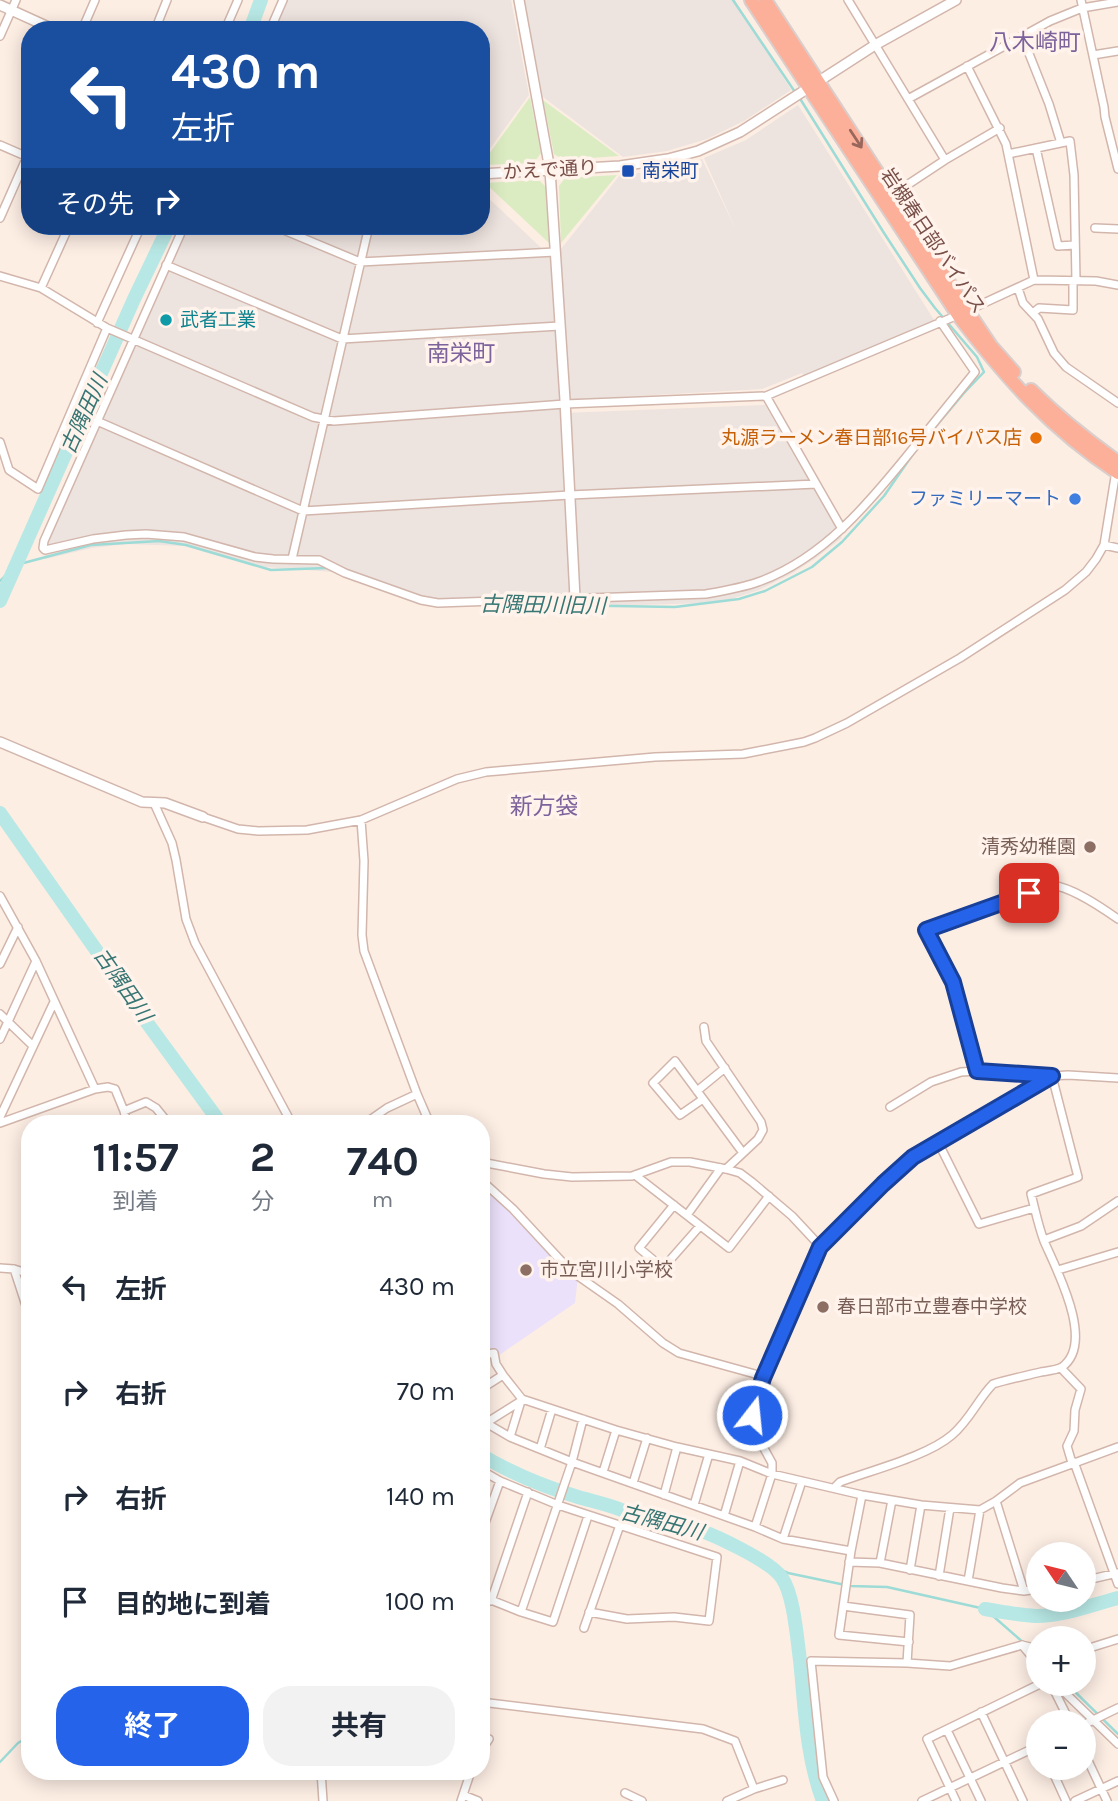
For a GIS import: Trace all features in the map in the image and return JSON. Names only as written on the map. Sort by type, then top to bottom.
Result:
[{"type":"highway","name":"岩槻春日部バイパス","points":[[751,0],[892,195],[963,312]]},
{"type":"highway","name":"岩槻春日部バイパス","points":[[765,0],[814,84],[963,312],[1021,380],[1117,467]]},
{"type":"street","points":[[0,36],[16,0]]},
{"type":"street","points":[[86,21],[95,0]]},
{"type":"street","points":[[159,21],[167,0]]},
{"type":"street","points":[[229,21],[238,0]]},
{"type":"street","points":[[274,21],[283,0]]},
{"type":"street","points":[[519,0],[550,170],[575,598]]},
{"type":"street","points":[[848,0],[945,160]]},
{"type":"street","name":"かえで通り","points":[[490,173],[645,163],[698,151],[740,132],[875,45],[956,0]]},
{"type":"street","points":[[908,99],[1082,4],[1118,2]]},
{"type":"street","points":[[1082,4],[1118,169]]},
{"type":"street","points":[[0,5],[35,21]]},
{"type":"street","points":[[1022,36],[1061,143]]},
{"type":"street","points":[[1093,55],[1118,51]]},
{"type":"street","points":[[967,66],[1000,128],[1009,154],[1034,280]]},
{"type":"street","points":[[892,195],[1000,128]]},
{"type":"street","points":[[1009,154],[1070,141],[1074,175],[1073,310],[1040,308],[1033,313]]},
{"type":"street","points":[[0,145],[21,152]]},
{"type":"street","points":[[1036,148],[1058,246],[1075,245]]},
{"type":"street","points":[[0,218],[21,172]]},
{"type":"street","points":[[1095,228],[1118,229]]},
{"type":"street","points":[[41,288],[65,235]]},
{"type":"street","points":[[97,323],[137,235]]},
{"type":"street","points":[[180,235],[130,338],[44,541],[45,550],[93,539],[146,534],[184,537],[255,557],[318,560],[370,582],[421,600],[438,603],[706,594],[731,590],[776,574],[817,549],[842,529],[880,490],[975,372],[940,321]]},
{"type":"street","points":[[296,235],[360,262],[555,252]]},
{"type":"street","points":[[292,559],[367,235]]},
{"type":"street","points":[[166,265],[342,339],[560,326]]},
{"type":"street","points":[[0,276],[41,288],[107,328],[324,420],[565,404],[766,396],[1034,280],[1096,281],[1118,285]]},
{"type":"street","points":[[1018,288],[1023,303],[1038,319],[1054,353],[1066,367],[1118,403]]},
{"type":"street","points":[[0,442],[9,470],[38,489],[107,328]]},
{"type":"street","points":[[766,396],[842,529]]},
{"type":"street","points":[[97,421],[303,511],[816,484]]},
{"type":"street","points":[[0,743],[142,802],[165,803],[238,829],[258,831],[307,830],[361,820],[457,779],[486,772],[655,757],[743,754],[804,742],[847,723],[961,658],[1065,590],[1086,572],[1104,545],[1117,467]]},
{"type":"street","points":[[1104,545],[1118,548]]},
{"type":"street","points":[[154,803],[174,852],[186,919],[195,943],[287,1115]]},
{"type":"street","points":[[361,820],[364,951],[426,1115]]},
{"type":"street","points":[[977,1071],[953,982],[926,930],[1051,885],[1071,891],[1118,919]]},
{"type":"street","points":[[0,896],[36,961],[94,1089]]},
{"type":"street","points":[[0,964],[18,927]]},
{"type":"street","points":[[0,1039],[36,961]]},
{"type":"street","points":[[0,1117],[54,1002]]},
{"type":"street","points":[[0,1014],[33,1046]]},
{"type":"street","points":[[687,1215],[723,1168],[758,1139],[763,1130],[761,1122],[706,1041],[704,1027]]},
{"type":"street","points":[[703,1099],[680,1115],[653,1083],[674,1061],[703,1099],[743,1153]]},
{"type":"street","points":[[697,1091],[725,1068]]},
{"type":"street","points":[[890,1107],[931,1082],[961,1072],[1118,1077]]},
{"type":"street","points":[[755,1527],[772,1474],[772,1463],[755,1432],[752,1415],[763,1378],[820,1247],[913,1157],[1052,1076]]},
{"type":"street","points":[[834,1488],[840,1482],[928,1450],[952,1436],[993,1384],[1061,1368],[1074,1351],[1074,1323],[1058,1270],[1044,1240],[1031,1194],[1078,1178],[1052,1076]]},
{"type":"street","points":[[22,1115],[94,1089],[108,1087],[115,1089],[125,1115]]},
{"type":"street","points":[[377,1115],[417,1094]]},
{"type":"street","points":[[124,1111],[146,1102],[162,1115]]},
{"type":"street","points":[[0,1123],[21,1115]]},
{"type":"street","points":[[939,1144],[978,1224],[1034,1208]]},
{"type":"street","points":[[490,1163],[572,1177],[635,1175],[671,1162],[690,1162],[740,1172],[792,1216],[820,1247]]},
{"type":"street","points":[[635,1175],[729,1248],[769,1196]]},
{"type":"street","points":[[490,1188],[513,1209],[563,1264],[618,1304],[663,1343],[679,1353],[763,1378]]},
{"type":"street","points":[[1044,1240],[1081,1226],[1118,1201]]},
{"type":"street","points":[[674,1205],[639,1248],[663,1268],[700,1226]]},
{"type":"street","points":[[1058,1270],[1118,1252]]},
{"type":"street","points":[[0,1268],[21,1271]]},
{"type":"street","points":[[14,1269],[21,1290]]},
{"type":"street","points":[[490,1354],[494,1353],[496,1364],[503,1376],[522,1400],[615,1430],[740,1461],[772,1474],[862,1495],[921,1505],[980,1510],[1020,1483],[1118,1447]]},
{"type":"street","points":[[1061,1368],[1081,1390],[1075,1410],[1074,1431],[1067,1446],[1118,1584]]},
{"type":"street","points":[[490,1384],[503,1376]]},
{"type":"street","points":[[490,1419],[522,1400]]},
{"type":"street","points":[[510,1437],[522,1400]]},
{"type":"street","points":[[540,1449],[552,1409]]},
{"type":"street","points":[[522,1612],[572,1462],[583,1419]]},
{"type":"street","points":[[490,1425],[510,1437],[572,1462],[783,1539],[851,1551]]},
{"type":"street","points":[[603,1472],[615,1430]]},
{"type":"street","points":[[633,1483],[647,1438]]},
{"type":"street","points":[[664,1495],[677,1447]]},
{"type":"street","points":[[694,1505],[709,1454]]},
{"type":"street","points":[[724,1516],[740,1461]]},
{"type":"street","points":[[490,1475],[588,1516],[717,1557],[709,1621],[674,1618],[627,1619],[589,1612]]},
{"type":"street","points":[[490,1509],[500,1481]]},
{"type":"street","points":[[783,1539],[802,1481]]},
{"type":"street","points":[[528,1492],[491,1601],[553,1622],[588,1516]]},
{"type":"street","points":[[862,1495],[839,1635],[909,1643]]},
{"type":"street","points":[[880,1563],[892,1500]]},
{"type":"street","points":[[849,1562],[880,1563],[1024,1591],[996,1501]]},
{"type":"street","points":[[910,1570],[921,1505]]},
{"type":"street","points":[[939,1576],[950,1508]]},
{"type":"street","points":[[968,1581],[980,1510]]},
{"type":"street","points":[[583,1628],[620,1525]]},
{"type":"street","points":[[1096,1578],[1116,1573]]},
{"type":"street","points":[[843,1606],[911,1615],[907,1663]]},
{"type":"street","points":[[1096,1646],[1118,1639]]},
{"type":"street","points":[[1022,1645],[1026,1650]]},
{"type":"street","points":[[834,1801],[824,1777],[811,1661],[950,1666],[1026,1646]]},
{"type":"street","points":[[956,1801],[927,1739],[1026,1691]]},
{"type":"street","points":[[1067,1696],[1083,1710]]},
{"type":"street","points":[[490,1703],[703,1729],[735,1741],[754,1789]]},
{"type":"street","points":[[1096,1719],[1118,1708]]},
{"type":"street","points":[[981,1712],[1023,1801]]},
{"type":"street","points":[[1096,1721],[1118,1744]]},
{"type":"street","points":[[947,1730],[981,1801]]},
{"type":"street","points":[[922,1801],[1026,1752]]},
{"type":"street","points":[[1096,1777],[1107,1801]]},
{"type":"street","points":[[322,1780],[323,1801]]},
{"type":"street","points":[[468,1780],[462,1798],[478,1801]]},
{"type":"street","points":[[727,1801],[783,1780]]},
{"type":"street","points":[[1056,1780],[1066,1801]]},
{"type":"street","points":[[1075,1801],[1118,1781]]},
{"type":"street","points":[[625,1793],[642,1801]]},
{"type":"shaded area","points":[[287,0],[511,0],[529,95],[490,149],[490,21],[278,21]]},
{"type":"shaded area","points":[[524,0],[735,0],[791,90],[744,121],[707,139],[667,151],[623,157],[543,97]]},
{"type":"shaded area","points":[[798,105],[936,323],[805,379],[802,373],[762,389],[564,400],[565,413],[765,405],[842,538],[793,573],[759,590],[731,599],[705,603],[575,607],[438,603],[345,573],[254,566],[184,546],[126,544],[92,548],[45,559],[44,550],[183,235],[490,235],[490,200],[555,261],[557,254],[620,175],[649,172],[702,159],[737,232],[704,158],[746,140]]},
{"type":"shaded area","name":"市立宮川小学校","points":[[490,1189],[578,1276],[575,1303],[495,1358],[494,1353],[490,1354]]},
{"type":"green space","points":[[530,97],[541,153],[534,163],[490,165],[490,153]]},
{"type":"green space","points":[[543,100],[619,156],[564,160],[554,154]]},
{"type":"green space","points":[[617,175],[561,243],[559,186],[565,178]]},
{"type":"green space","points":[[539,180],[546,187],[550,244],[490,188],[490,183]]},
{"type":"waterway","name":"古隅田川","points":[[253,21],[261,0]]},
{"type":"waterway","points":[[733,0],[795,92]]},
{"type":"waterway","points":[[799,97],[920,288],[977,357],[984,372],[926,438]]},
{"type":"waterway","name":"古隅田川","points":[[0,601],[165,235]]},
{"type":"waterway","name":"古隅田川旧川","points":[[500,604],[675,607],[739,599],[765,591],[812,567],[842,542],[884,496],[913,454]]},
{"type":"waterway","name":"古隅田川旧川","points":[[0,581],[16,565],[91,545],[159,541],[186,545],[271,570],[327,568]]},
{"type":"waterway","name":"古隅田川","points":[[0,813],[214,1115]]},
{"type":"waterway","name":"古隅田川","points":[[490,1460],[541,1484],[649,1521],[700,1530],[740,1548],[776,1571],[786,1586],[792,1606],[810,1749],[823,1801]]},
{"type":"waterway","points":[[768,1564],[788,1573],[850,1586],[887,1587],[985,1609],[1025,1644]]},
{"type":"waterway","points":[[985,1609],[1046,1616],[1118,1598]]},
{"type":"waterway","points":[[1079,1696],[1118,1734]]},
{"type":"waterway","points":[[0,1762],[21,1741]]},
{"type":"place","name":"南栄町","points":[[628,171]]},
{"type":"place","name":"武者工業","points":[[166,320]]},
{"type":"place","name":"丸源ラーメン春日部16号バイパス店","points":[[1036,438]]},
{"type":"place","name":"ファミリーマート","points":[[1075,499]]},
{"type":"place","name":"清秀幼稚園","points":[[1090,847]]},
{"type":"place","name":"市立宮川小学校","points":[[526,1270]]},
{"type":"place","name":"春日部市立豊春中学校","points":[[823,1307]]},
{"type":"district","name":"八木崎町","points":[[1035,42]]},
{"type":"district","name":"南栄町","points":[[461,353]]},
{"type":"district","name":"新方袋","points":[[544,806]]},
{"type":"route","points":[[752,1415],[763,1378],[820,1247],[913,1157],[1052,1076],[977,1071],[953,982],[926,930],[1029,893]]}]
